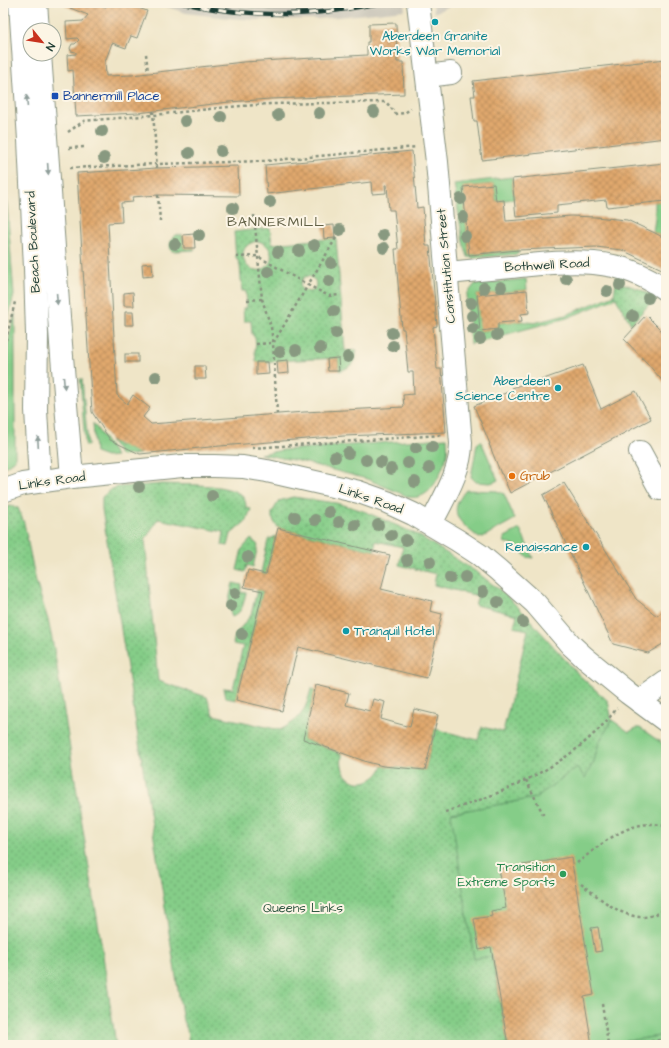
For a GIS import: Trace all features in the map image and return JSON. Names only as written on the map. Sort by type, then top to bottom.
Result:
[{"type":"street","name":"Beach Boulevard","points":[[20,3],[38,148],[72,477]]},
{"type":"street","points":[[36,3],[37,22]]},
{"type":"street","name":"Constitution Street","points":[[418,9],[428,76],[435,145],[461,434],[461,452],[457,467],[430,524]]},
{"type":"street","name":"Beach Boulevard","points":[[40,62],[36,410],[40,481]]},
{"type":"street","points":[[428,76],[451,73]]},
{"type":"street","name":"Bothwell Road","points":[[447,273],[550,263],[595,262],[628,270],[666,290]]},
{"type":"street","points":[[640,452],[660,489]]},
{"type":"street","name":"Links Road","points":[[3,491],[12,487],[40,481],[72,477],[182,466],[214,466],[243,467],[307,480],[359,492],[388,502],[430,524],[480,556],[508,578],[535,603],[577,651],[666,721]]},
{"type":"street","points":[[634,697],[666,682]]},
{"type":"path","points":[[146,54],[148,72]]},
{"type":"path","points":[[68,132],[84,120],[154,115],[263,104],[386,102],[396,114],[409,111],[414,102],[430,100]]},
{"type":"path","points":[[153,111],[156,168]]},
{"type":"path","points":[[70,168],[156,164],[265,162],[435,145]]},
{"type":"path","points":[[69,148],[85,147]]},
{"type":"path","points":[[158,195],[160,221]]},
{"type":"path","points":[[254,215],[262,299],[271,327],[273,343],[277,414]]},
{"type":"path","points":[[273,343],[336,238]]},
{"type":"path","points":[[236,257],[258,256],[329,296],[340,295]]},
{"type":"path","points":[[246,300],[262,299]]},
{"type":"path","points":[[3,352],[16,301]]},
{"type":"path","points":[[256,344],[273,343]]},
{"type":"path","points":[[248,448],[461,434]]},
{"type":"path","points":[[279,441],[279,446]]},
{"type":"path","points":[[446,812],[490,796],[545,771],[563,759],[586,740],[634,697]]},
{"type":"path","points":[[526,780],[544,816]]},
{"type":"path","points":[[577,863],[624,830],[649,824],[666,826]]},
{"type":"path","points":[[581,884],[614,908],[631,915],[648,918],[659,914],[666,908]]},
{"type":"path","points":[[602,1004],[608,1044]]},
{"type":"path","points":[[627,1045],[666,1039]]},
{"type":"shaded area","points":[[154,3],[404,3],[405,10],[318,19],[256,20],[186,13]]},
{"type":"shaded area","points":[[433,3],[457,3],[434,13]]},
{"type":"green space","points":[[212,3],[351,3],[333,7],[272,9]]},
{"type":"green space","points":[[3,155],[14,295],[3,339]]},
{"type":"green space","points":[[512,177],[514,199],[496,201],[494,184],[463,187],[469,255],[518,250],[518,254],[473,258],[468,257],[463,242],[454,184]]},
{"type":"green space","points":[[666,201],[666,239],[653,232],[655,202]]},
{"type":"green space","points":[[270,228],[272,244],[336,238],[345,351],[357,350],[352,364],[339,371],[338,358],[256,362],[256,344],[255,338],[252,334],[251,321],[244,321],[243,308],[247,308],[246,291],[242,291],[240,265],[236,257],[234,232]],"holes":[[[258,241],[265,244],[271,255],[271,260],[268,265],[264,269],[259,270],[248,267],[243,256],[246,247],[251,243]],[[309,276],[315,280],[316,284],[315,288],[309,292],[301,289],[300,284],[304,277]]]},
{"type":"green space","points":[[176,235],[183,235],[184,248],[195,248],[195,250],[172,251],[170,247],[171,242]]},
{"type":"green space","points":[[526,279],[527,290],[477,295],[480,331],[498,329],[498,323],[522,321],[534,323],[566,315],[614,295],[616,298],[567,318],[470,344],[467,294],[475,284]]},
{"type":"green space","points":[[616,281],[656,297],[631,324],[614,295]]},
{"type":"green space","points":[[15,313],[15,460],[3,468],[3,364]]},
{"type":"green space","points":[[80,379],[82,379],[88,445],[86,446],[85,443]]},
{"type":"green space","points":[[93,423],[116,456],[106,457],[95,453]]},
{"type":"green space","points":[[447,438],[447,456],[437,480],[430,490],[421,496],[415,497],[409,497],[367,479],[299,461],[260,454],[284,450]]},
{"type":"green space","points":[[110,440],[120,446],[121,444],[140,454],[121,456]]},
{"type":"green space","points":[[481,441],[498,480],[494,482],[476,482],[471,477],[477,444]]},
{"type":"green space","name":"Queens Links","points":[[164,484],[205,486],[227,489],[242,496],[245,501],[246,508],[251,509],[246,521],[231,534],[228,546],[222,545],[224,532],[158,519],[145,540],[158,681],[207,697],[213,715],[280,730],[293,722],[301,714],[307,704],[311,689],[315,690],[303,739],[342,754],[342,767],[345,774],[356,782],[368,781],[374,778],[383,766],[425,770],[435,729],[478,740],[482,727],[503,732],[528,630],[514,627],[517,615],[475,605],[478,596],[434,585],[436,574],[399,565],[403,547],[376,541],[374,551],[278,528],[272,518],[272,513],[279,501],[293,497],[336,503],[366,512],[418,535],[478,573],[501,591],[522,611],[579,675],[608,701],[612,720],[599,742],[594,761],[585,778],[577,767],[535,798],[451,813],[474,959],[492,956],[508,1045],[189,1045],[187,1029],[183,1021],[102,509],[102,497],[112,489],[118,487]]},
{"type":"green space","points":[[466,490],[497,491],[504,494],[515,519],[479,538],[461,522],[456,512],[460,498]]},
{"type":"green space","points":[[11,506],[18,508],[24,523],[36,582],[48,620],[54,649],[116,1045],[3,1045],[3,508]]},
{"type":"green space","points":[[520,529],[533,558],[527,557],[515,546],[504,542],[505,537]]},
{"type":"green space","points":[[276,536],[266,574],[261,573],[268,540]]},
{"type":"green space","points":[[251,539],[258,545],[253,567],[247,565],[245,572],[237,570],[242,549]]},
{"type":"green space","points":[[233,583],[242,585],[240,592],[246,593],[240,610],[232,617],[228,604]]},
{"type":"green space","points":[[257,590],[263,591],[236,700],[226,698],[224,688],[233,689],[243,646],[233,644],[235,635],[251,615]]},
{"type":"green space","name":"Transition Extreme Sports","points":[[612,720],[629,732],[636,728],[640,728],[666,746],[666,1035],[602,1045],[508,1045],[492,956],[474,959],[450,813],[535,798],[577,767],[585,777],[594,761],[599,742]]},
{"type":"green space","points":[[666,1035],[666,1045],[602,1045],[608,1044]]},
{"type":"building","points":[[66,3],[96,3],[106,7],[107,3],[124,3],[147,11],[137,38],[131,36],[126,48],[112,43],[105,62],[106,76],[132,75],[243,62],[367,55],[369,24],[396,23],[397,62],[403,62],[404,94],[270,99],[229,102],[138,113],[76,116],[73,70],[68,71],[67,55],[76,54],[76,52],[71,51],[70,48],[72,44],[75,44],[79,40],[77,38],[67,39],[66,22],[83,21],[88,15],[65,6]]},
{"type":"building","points":[[666,59],[666,138],[482,160],[477,121],[474,121],[471,96],[475,96],[473,81]]},
{"type":"building","points":[[412,151],[417,208],[423,207],[426,246],[430,246],[437,326],[433,327],[437,369],[441,369],[446,432],[344,436],[140,454],[110,440],[92,412],[77,173],[157,168],[238,166],[239,196],[158,195],[132,197],[133,202],[121,203],[122,222],[108,223],[117,395],[127,404],[133,395],[150,408],[143,417],[151,424],[304,412],[404,407],[403,395],[414,394],[413,372],[408,372],[404,329],[402,329],[395,249],[398,249],[394,210],[389,210],[387,185],[385,185],[386,193],[372,194],[371,182],[267,194],[265,165]]},
{"type":"building","points":[[665,163],[666,201],[607,207],[606,200],[557,205],[557,213],[516,217],[512,179]]},
{"type":"building","points":[[494,184],[496,201],[504,200],[506,221],[571,216],[595,217],[627,220],[655,233],[666,239],[666,271],[622,250],[596,247],[518,250],[469,255],[463,187]]},
{"type":"building","points":[[334,225],[335,238],[324,239],[323,226]]},
{"type":"building","points":[[194,234],[195,248],[184,248],[183,235]]},
{"type":"building","points":[[152,263],[153,276],[143,277],[142,264]]},
{"type":"building","points":[[527,290],[529,313],[521,314],[522,321],[498,323],[498,329],[480,331],[477,295]]},
{"type":"building","points":[[133,292],[134,306],[124,306],[124,293]]},
{"type":"building","points":[[125,312],[133,312],[134,325],[125,325]]},
{"type":"building","points":[[646,315],[666,335],[666,385],[624,339]]},
{"type":"building","points":[[125,354],[138,354],[138,362],[125,362]]},
{"type":"building","points":[[338,358],[339,371],[328,371],[327,359]]},
{"type":"building","points":[[288,360],[289,373],[278,374],[277,361]]},
{"type":"building","points":[[256,362],[268,362],[269,374],[256,375]]},
{"type":"building","points":[[583,365],[601,409],[636,391],[651,419],[510,493],[474,406],[513,390],[512,388],[526,383],[527,385]]},
{"type":"building","points":[[195,366],[205,366],[206,379],[195,379]]},
{"type":"building","name":"Renaissance","points":[[564,483],[636,599],[657,616],[666,609],[666,642],[648,653],[613,644],[543,495]]},
{"type":"building","name":"Tranquil Hotel","points":[[278,528],[390,555],[381,589],[432,601],[430,611],[442,614],[427,678],[298,647],[282,711],[236,700],[263,591],[244,587],[248,570],[266,574]]},
{"type":"building","points":[[316,685],[349,693],[346,705],[370,711],[373,699],[385,702],[381,719],[410,727],[414,709],[438,715],[425,770],[383,766],[367,762],[303,739]]},
{"type":"building","points":[[571,857],[594,995],[584,997],[592,1045],[508,1045],[491,947],[479,950],[474,919],[492,916],[491,911],[506,908],[499,869]]},
{"type":"building","points":[[598,927],[602,951],[595,952],[591,928]]},
{"type":"railway","points":[[183,3],[219,10],[276,14],[314,13],[380,3]]},
{"type":"place","name":"Aberdeen Granite Works War Memorial","points":[[435,22]]},
{"type":"place","name":"Bannermill Place","points":[[55,96]]},
{"type":"place","name":"Aberdeen Science Centre","points":[[558,388]]},
{"type":"place","name":"Grub","points":[[512,476]]},
{"type":"place","name":"Renaissance","points":[[586,547]]},
{"type":"place","name":"Tranquil Hotel","points":[[346,631]]},
{"type":"place","name":"Transition Extreme Sports","points":[[563,874]]},
{"type":"district","name":"BANNERMILL","points":[[276,222]]}]
